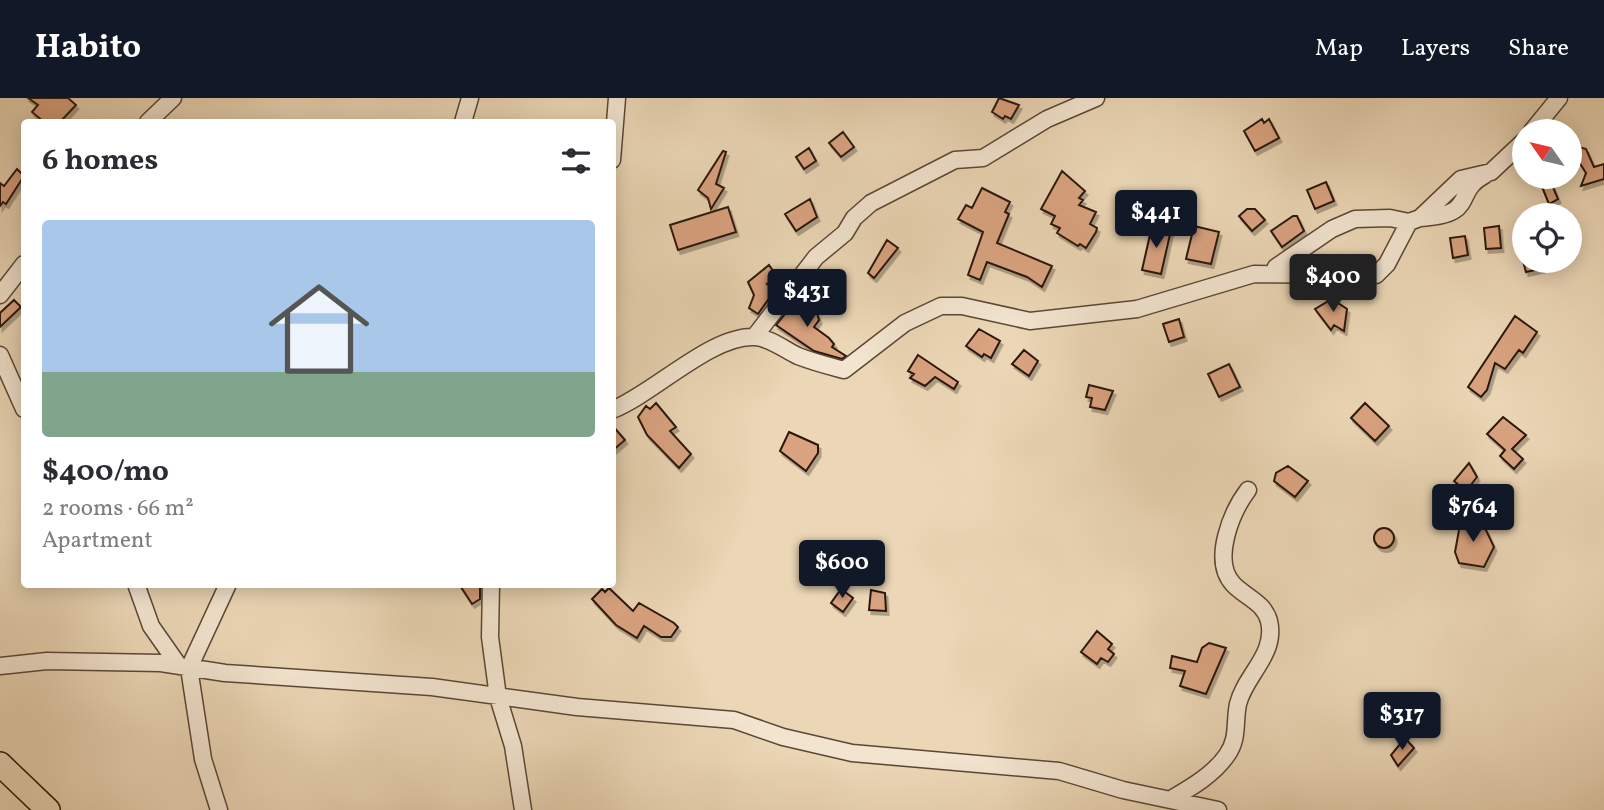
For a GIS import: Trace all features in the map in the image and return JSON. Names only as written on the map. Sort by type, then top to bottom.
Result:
[{"type":"highway","points":[[0,764],[48,810]]},
{"type":"street","points":[[151,119],[173,98]]},
{"type":"street","points":[[464,119],[470,98]]},
{"type":"street","points":[[615,119],[617,98]]},
{"type":"street","points":[[755,337],[816,257],[845,233],[854,218],[871,203],[955,160],[983,158],[1016,135],[1075,103],[1096,98]]},
{"type":"street","points":[[1542,119],[1559,98]]},
{"type":"street","points":[[1273,274],[1276,267],[1332,229],[1355,219],[1415,220],[1454,213],[1474,181],[1491,172],[1512,152]]},
{"type":"street","points":[[616,408],[650,390],[694,360],[735,340],[755,337],[800,357],[844,370],[905,323],[941,306],[976,308],[1030,321],[1137,309],[1238,276],[1376,275],[1387,264],[1415,220]]},
{"type":"street","points":[[0,295],[21,268]]},
{"type":"street","points":[[0,355],[21,402]]},
{"type":"street","points":[[1173,798],[1214,769],[1234,743],[1238,703],[1269,642],[1269,620],[1264,609],[1234,585],[1225,567],[1224,552],[1233,515],[1248,490]]},
{"type":"street","points":[[137,588],[151,626],[184,667],[203,759],[219,810]]},
{"type":"street","points":[[184,667],[226,588]]},
{"type":"street","points":[[491,588],[491,637],[498,697],[513,746],[523,810]]},
{"type":"street","points":[[0,666],[47,660],[184,667],[432,687],[652,715],[734,720],[783,737],[852,753],[1059,771],[1123,790],[1173,798],[1218,810]]},
{"type":"building","points":[[28,98],[68,98],[76,105],[63,119],[40,119],[32,112],[38,105]]},
{"type":"building","points":[[999,98],[1019,105],[1011,119],[1005,116],[1003,119],[992,112]]},
{"type":"building","points":[[1262,119],[1264,123],[1269,119],[1279,138],[1255,151],[1244,131]]},
{"type":"building","points":[[843,132],[854,147],[841,157],[829,143]]},
{"type":"building","points":[[809,148],[816,161],[804,169],[796,157]]},
{"type":"building","points":[[1582,148],[1586,149],[1594,167],[1604,164],[1604,179],[1582,186],[1586,173],[1582,167]]},
{"type":"building","points":[[723,151],[726,152],[716,184],[724,188],[711,209],[708,198],[698,190]]},
{"type":"building","points":[[17,169],[21,173],[21,181],[6,204],[3,202],[0,206],[0,183],[4,186]]},
{"type":"building","points":[[1062,171],[1085,191],[1079,198],[1083,200],[1079,205],[1096,212],[1090,224],[1097,228],[1096,232],[1086,248],[1057,233],[1060,228],[1051,224],[1055,216],[1041,209]]},
{"type":"building","points":[[1326,182],[1334,201],[1315,209],[1307,190]]},
{"type":"building","points":[[982,188],[1010,202],[1005,212],[1009,214],[997,243],[1052,266],[1042,287],[1027,277],[987,262],[980,280],[968,275],[983,232],[958,219],[966,205],[972,208]]},
{"type":"building","points":[[1543,189],[1554,189],[1558,199],[1549,203]]},
{"type":"building","points":[[810,199],[817,217],[796,231],[785,214]]},
{"type":"building","points":[[1126,200],[1147,205],[1140,228],[1124,223]]},
{"type":"building","points":[[728,207],[736,232],[678,250],[670,225]]},
{"type":"building","points":[[1247,209],[1255,209],[1265,220],[1252,231],[1239,216]]},
{"type":"building","points":[[1297,216],[1304,231],[1282,247],[1271,231]]},
{"type":"building","points":[[1152,226],[1171,230],[1161,274],[1142,270]]},
{"type":"building","points":[[1194,226],[1219,232],[1211,264],[1186,259]]},
{"type":"building","points":[[1499,226],[1501,248],[1486,249],[1484,228]]},
{"type":"building","points":[[1465,236],[1468,255],[1453,258],[1450,238]]},
{"type":"building","points":[[887,240],[898,248],[874,278],[868,273]]},
{"type":"building","points":[[769,265],[778,278],[767,284],[775,290],[758,314],[749,308],[754,295],[748,282]]},
{"type":"building","points":[[797,299],[817,313],[819,320],[814,327],[829,338],[834,344],[832,347],[846,356],[842,359],[814,351],[776,325]]},
{"type":"building","points":[[1332,299],[1347,309],[1344,331],[1334,325],[1331,330],[1315,309]]},
{"type":"building","points":[[14,300],[21,307],[0,327],[0,313]]},
{"type":"building","points":[[1515,316],[1537,332],[1523,353],[1519,350],[1505,369],[1495,363],[1487,390],[1481,397],[1468,387]]},
{"type":"building","points":[[1179,319],[1184,337],[1169,342],[1163,324]]},
{"type":"building","points":[[979,329],[1000,341],[991,358],[984,354],[982,357],[966,346]]},
{"type":"building","points":[[1024,350],[1038,361],[1029,376],[1012,364]]},
{"type":"building","points":[[918,355],[958,382],[954,389],[935,377],[925,386],[910,378],[914,374],[908,371]]},
{"type":"building","points":[[1229,364],[1240,387],[1219,397],[1208,374]]},
{"type":"building","points":[[1089,385],[1113,391],[1105,410],[1090,407],[1092,398],[1086,397]]},
{"type":"building","points":[[656,403],[676,427],[670,431],[691,454],[679,468],[647,435],[638,417],[646,406],[650,409]]},
{"type":"building","points":[[1365,403],[1389,426],[1375,441],[1351,418]]},
{"type":"building","points":[[1503,417],[1526,435],[1512,449],[1523,459],[1514,469],[1500,456],[1505,450],[1487,434]]},
{"type":"building","points":[[616,430],[625,440],[616,448]]},
{"type":"building","points":[[789,432],[818,445],[818,453],[806,471],[780,451]]},
{"type":"building","points":[[1469,463],[1477,477],[1466,491],[1454,481]]},
{"type":"building","points":[[1288,466],[1308,481],[1295,497],[1274,481],[1276,473]]},
{"type":"building","points":[[1461,519],[1479,523],[1486,530],[1494,547],[1484,567],[1459,563],[1455,552]]},
{"type":"building","points":[[1384,528],[1391,531],[1394,538],[1391,545],[1384,548],[1377,545],[1374,538],[1377,531]]},
{"type":"building","points":[[462,588],[480,588],[480,599],[472,604]]},
{"type":"building","points":[[609,588],[633,611],[639,603],[678,627],[671,637],[661,637],[644,626],[637,638],[616,625],[592,599],[602,589],[605,592]]},
{"type":"building","points":[[841,589],[853,598],[843,612],[831,603]]},
{"type":"building","points":[[871,590],[885,593],[886,611],[869,610]]},
{"type":"building","points":[[1097,631],[1112,644],[1108,649],[1114,654],[1108,662],[1101,658],[1097,664],[1081,652]]},
{"type":"building","points":[[1209,643],[1226,648],[1206,694],[1180,686],[1185,671],[1170,668],[1172,656],[1197,662],[1202,648]]},
{"type":"building","points":[[1405,738],[1414,748],[1398,766],[1391,755]]}]
